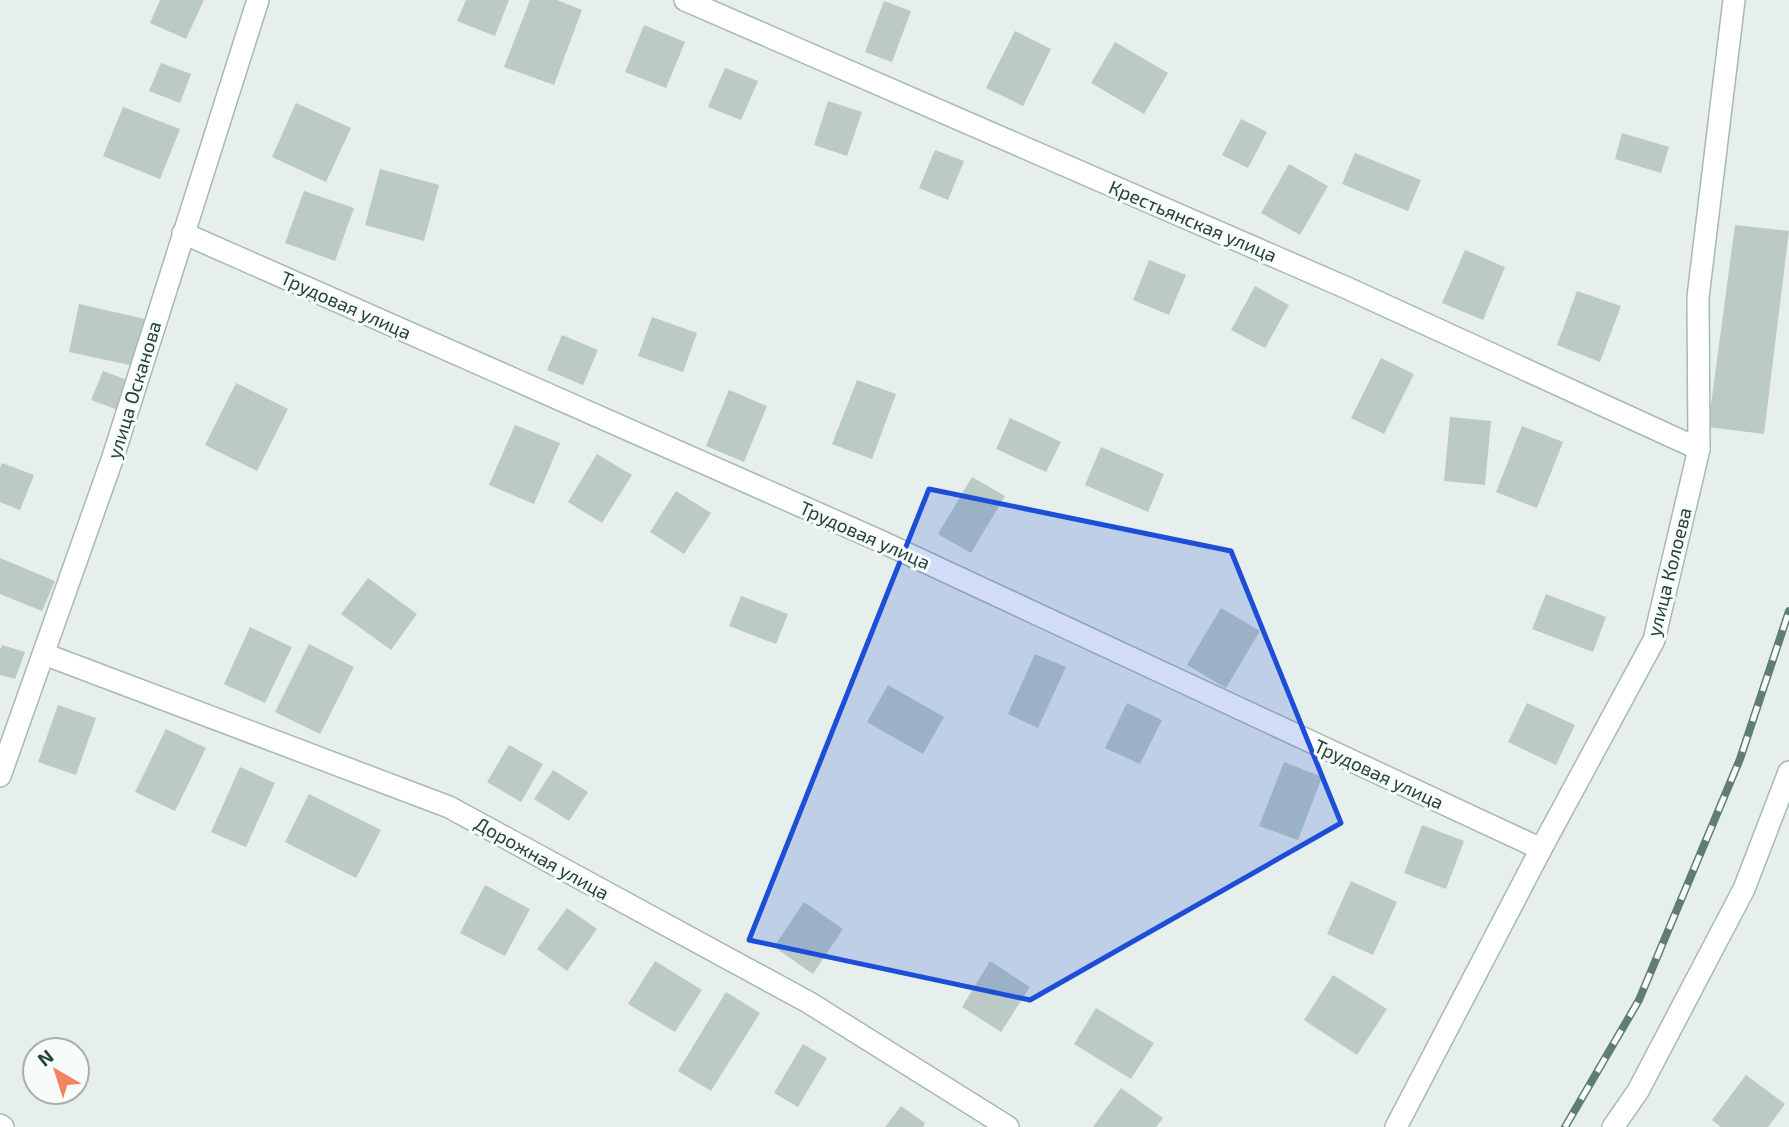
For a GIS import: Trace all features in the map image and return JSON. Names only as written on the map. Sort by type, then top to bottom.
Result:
[{"type":"street","name":"улица Осканова","points":[[0,776],[113,457],[258,0]]},
{"type":"street","name":"Крестьянская улица","points":[[685,0],[1347,288],[1699,449]]},
{"type":"street","name":"улица Колоева","points":[[1396,1127],[1654,640],[1699,449],[1699,297],[1733,1]]},
{"type":"street","name":"Трудовая улица","points":[[183,233],[878,540],[1541,849]]},
{"type":"street","name":"Дорожная улица","points":[[44,654],[449,807],[808,1002],[1008,1127]]},
{"type":"street","points":[[1614,1127],[1638,1091],[1744,889],[1789,772]]},
{"type":"highlighted area","points":[[929,489],[1231,551],[1341,823],[1030,1000],[749,940]]},
{"type":"building","points":[[160,0],[204,0],[186,39],[150,23]]},
{"type":"building","points":[[466,0],[509,0],[495,36],[457,21]]},
{"type":"building","points":[[530,0],[557,0],[582,10],[554,85],[504,67]]},
{"type":"building","points":[[884,1],[911,11],[892,62],[865,52]]},
{"type":"building","points":[[644,25],[685,42],[666,88],[625,72]]},
{"type":"building","points":[[1015,31],[1051,49],[1023,106],[986,88]]},
{"type":"building","points":[[1115,42],[1168,73],[1144,114],[1091,83]]},
{"type":"building","points":[[161,63],[191,74],[180,103],[149,91]]},
{"type":"building","points":[[725,68],[758,81],[741,120],[708,107]]},
{"type":"building","points":[[828,101],[862,112],[847,156],[814,145]]},
{"type":"building","points":[[296,103],[351,128],[326,182],[272,157]]},
{"type":"building","points":[[123,107],[180,129],[160,179],[103,156]]},
{"type":"building","points":[[1241,119],[1267,132],[1248,168],[1222,155]]},
{"type":"building","points":[[1622,133],[1669,147],[1661,173],[1615,159]]},
{"type":"building","points":[[935,150],[964,161],[948,200],[919,188]]},
{"type":"building","points":[[1355,153],[1421,180],[1408,211],[1342,184]]},
{"type":"building","points":[[1289,164],[1328,186],[1300,235],[1261,213]]},
{"type":"building","points":[[380,169],[439,185],[424,241],[365,225]]},
{"type":"building","points":[[304,191],[354,208],[335,261],[285,243]]},
{"type":"building","points":[[1735,225],[1789,231],[1764,434],[1708,427]]},
{"type":"building","points":[[1465,250],[1505,267],[1483,320],[1442,303]]},
{"type":"building","points":[[1149,260],[1186,275],[1169,315],[1133,300]]},
{"type":"building","points":[[1255,286],[1289,305],[1265,348],[1231,330]]},
{"type":"building","points":[[1577,291],[1621,306],[1600,362],[1557,345]]},
{"type":"building","points":[[79,304],[145,319],[134,366],[69,352]]},
{"type":"building","points":[[652,317],[697,333],[683,372],[638,356]]},
{"type":"building","points":[[562,335],[598,350],[583,385],[547,370]]},
{"type":"building","points":[[1381,358],[1414,374],[1384,434],[1351,418]]},
{"type":"building","points":[[103,371],[130,381],[118,410],[91,400]]},
{"type":"building","points":[[857,380],[896,394],[872,459],[832,444]]},
{"type":"building","points":[[236,383],[288,409],[257,471],[205,445]]},
{"type":"building","points":[[729,390],[767,406],[744,462],[706,446]]},
{"type":"building","points":[[1450,417],[1491,421],[1485,485],[1444,481]]},
{"type":"building","points":[[1010,418],[1061,442],[1046,472],[996,449]]},
{"type":"building","points":[[515,425],[560,443],[534,504],[489,485]]},
{"type":"building","points":[[1522,426],[1563,442],[1537,508],[1496,492]]},
{"type":"building","points":[[1101,447],[1164,474],[1148,512],[1085,485]]},
{"type":"building","points":[[597,454],[632,475],[602,523],[568,502]]},
{"type":"building","points":[[2,463],[34,475],[20,510],[0,502]]},
{"type":"building","points":[[972,477],[1005,496],[971,553],[938,534]]},
{"type":"building","points":[[676,491],[711,513],[684,554],[650,532]]},
{"type":"building","points":[[0,558],[55,581],[42,611],[0,594]]},
{"type":"building","points":[[368,578],[417,614],[391,650],[341,614]]},
{"type":"building","points":[[1546,594],[1606,617],[1593,652],[1532,629]]},
{"type":"building","points":[[741,596],[788,614],[776,644],[729,626]]},
{"type":"building","points":[[1221,608],[1260,631],[1226,688],[1187,665]]},
{"type":"building","points":[[250,627],[292,647],[265,703],[224,684]]},
{"type":"building","points":[[309,644],[354,667],[320,734],[275,712]]},
{"type":"building","points":[[2,645],[25,652],[15,679],[0,675]]},
{"type":"building","points":[[1035,654],[1066,667],[1038,728],[1008,714]]},
{"type":"building","points":[[888,685],[944,717],[923,754],[867,722]]},
{"type":"building","points":[[1127,703],[1162,720],[1140,764],[1105,748]]},
{"type":"building","points":[[1527,703],[1575,725],[1556,765],[1508,742]]},
{"type":"building","points":[[58,705],[96,718],[76,775],[38,762]]},
{"type":"building","points":[[166,729],[206,748],[175,811],[135,792]]},
{"type":"building","points":[[509,745],[543,764],[521,802],[487,782]]},
{"type":"building","points":[[1284,762],[1322,777],[1298,840],[1259,826]]},
{"type":"building","points":[[240,767],[275,783],[246,847],[211,832]]},
{"type":"building","points":[[553,770],[588,792],[569,821],[534,799]]},
{"type":"building","points":[[309,794],[381,830],[356,878],[285,842]]},
{"type":"building","points":[[1422,825],[1464,841],[1446,889],[1404,873]]},
{"type":"building","points":[[1351,881],[1397,902],[1373,955],[1327,934]]},
{"type":"building","points":[[485,885],[530,909],[505,956],[460,933]]},
{"type":"building","points":[[804,902],[843,929],[813,974],[774,947]]},
{"type":"building","points":[[567,908],[597,929],[567,971],[537,949]]},
{"type":"building","points":[[655,961],[702,990],[675,1032],[628,1004]]},
{"type":"building","points":[[990,961],[1030,987],[1001,1032],[962,1007]]},
{"type":"building","points":[[1333,975],[1387,1009],[1357,1055],[1304,1020]]},
{"type":"building","points":[[726,992],[760,1013],[711,1091],[678,1071]]},
{"type":"building","points":[[1096,1008],[1154,1043],[1131,1079],[1074,1044]]},
{"type":"building","points":[[803,1044],[827,1058],[798,1107],[774,1093]]},
{"type":"building","points":[[1746,1075],[1785,1104],[1768,1127],[1721,1127],[1712,1120]]},
{"type":"building","points":[[1121,1088],[1163,1118],[1156,1127],[1093,1127]]},
{"type":"building","points":[[901,1106],[925,1123],[923,1127],[885,1127]]},
{"type":"railway","points":[[1565,1127],[1639,1000],[1740,759],[1789,611]]}]
